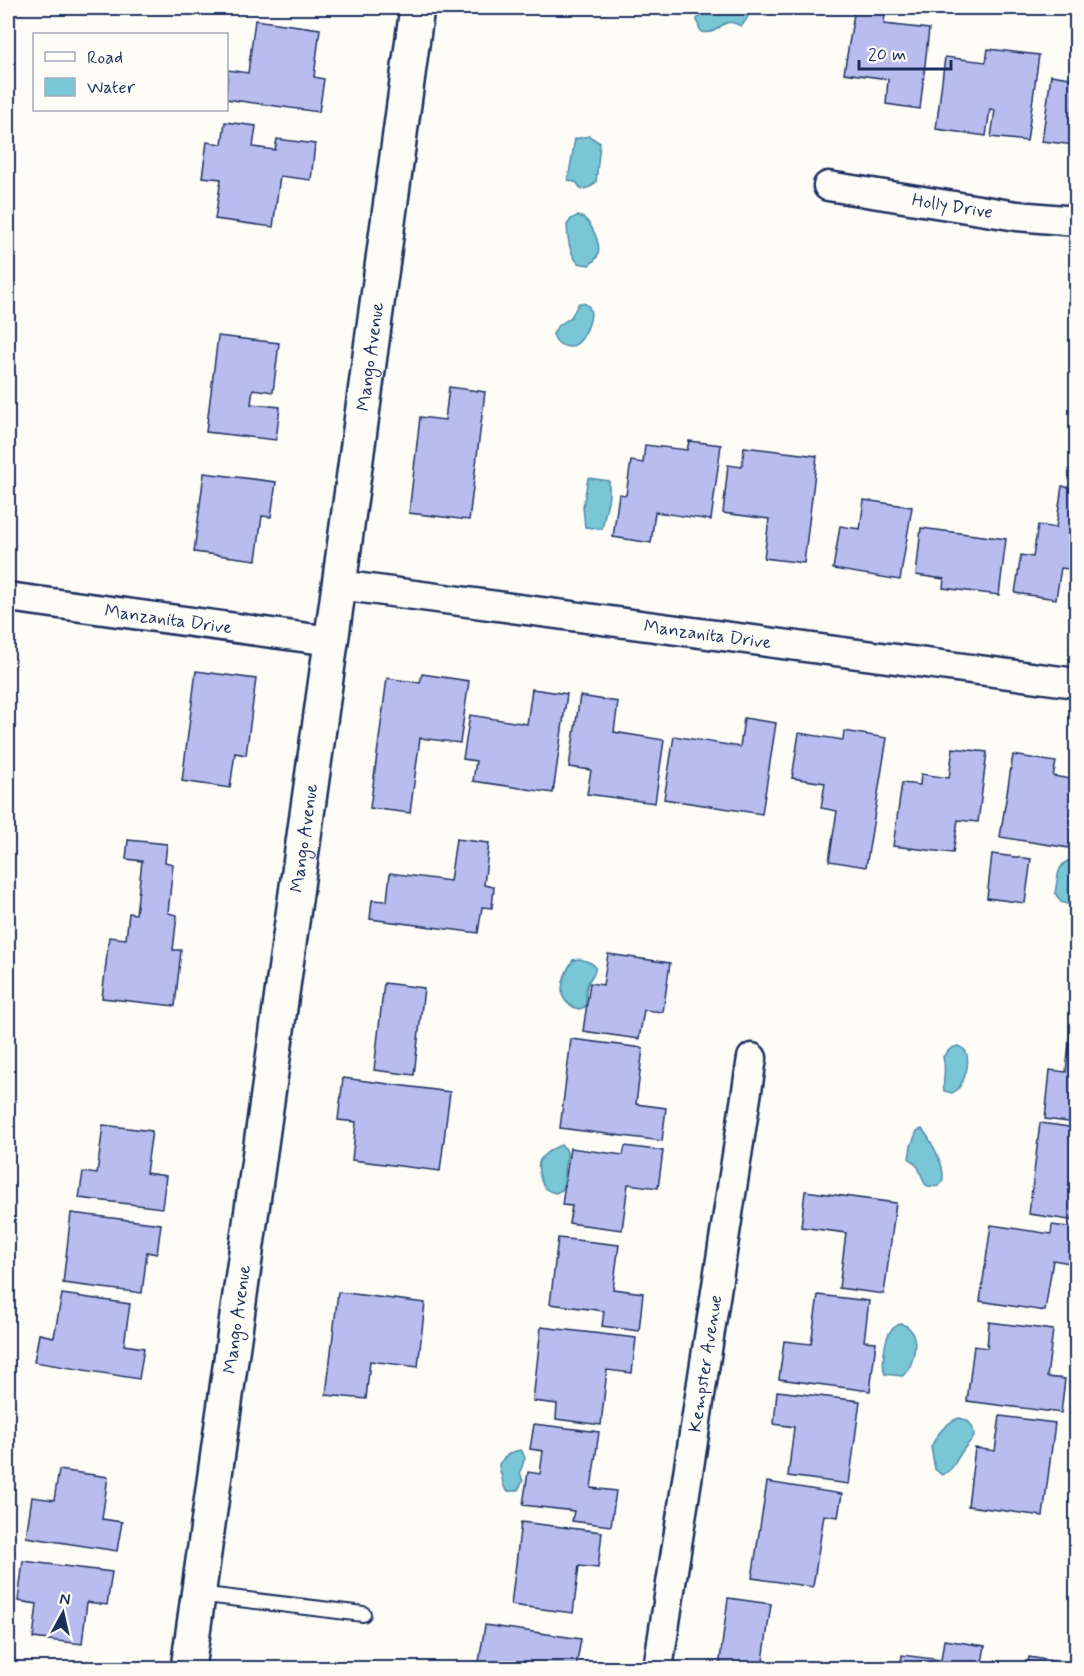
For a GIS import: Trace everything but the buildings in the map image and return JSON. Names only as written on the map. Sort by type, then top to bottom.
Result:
[{"type":"street","name":"Mango Avenue","points":[[188,1668],[417,8]]},
{"type":"street","name":"Holly Drive","points":[[828,186],[1017,216],[1077,221]]},
{"type":"street","name":"Manzanita Drive","points":[[339,585],[1077,682]]},
{"type":"street","name":"Manzanita Drive","points":[[8,597],[331,641]]},
{"type":"street","name":"Kempster Avenue","points":[[658,1668],[752,1058]]},
{"type":"lane","points":[[198,1594],[363,1614]]},
{"type":"water","points":[[707,8],[750,8],[741,26],[729,22],[713,31],[702,32],[697,19]]},
{"type":"water","points":[[589,136],[600,143],[596,182],[586,189],[581,189],[577,183],[568,180],[575,139]]},
{"type":"water","points":[[577,216],[583,217],[589,223],[597,241],[599,250],[597,256],[589,265],[578,263],[570,246],[567,225]]},
{"type":"water","points":[[579,303],[586,304],[591,313],[588,326],[577,344],[570,347],[561,345],[553,334],[557,327],[571,317]]},
{"type":"water","points":[[588,478],[609,481],[609,496],[602,529],[585,527],[583,507]]},
{"type":"water","points":[[1076,861],[1076,900],[1070,905],[1061,902],[1055,893],[1060,869],[1065,862]]},
{"type":"water","points":[[580,959],[594,965],[595,971],[588,982],[585,1007],[579,1009],[566,1001],[562,988],[573,960]]},
{"type":"water","points":[[958,1046],[966,1052],[967,1069],[960,1087],[952,1093],[944,1091],[943,1057],[953,1047]]},
{"type":"water","points":[[922,1129],[935,1149],[942,1167],[942,1182],[937,1186],[925,1184],[918,1167],[909,1158],[917,1131]]},
{"type":"water","points":[[561,1145],[566,1149],[567,1157],[563,1187],[556,1193],[544,1187],[539,1163],[547,1153]]},
{"type":"water","points":[[899,1324],[907,1326],[912,1331],[915,1347],[911,1364],[902,1376],[885,1374],[883,1364],[889,1334]]},
{"type":"water","points":[[959,1418],[971,1424],[974,1437],[951,1468],[942,1475],[935,1469],[931,1447],[942,1429]]},
{"type":"water","points":[[520,1450],[525,1458],[520,1472],[523,1481],[518,1490],[508,1491],[504,1485],[499,1464],[508,1455]]}]
